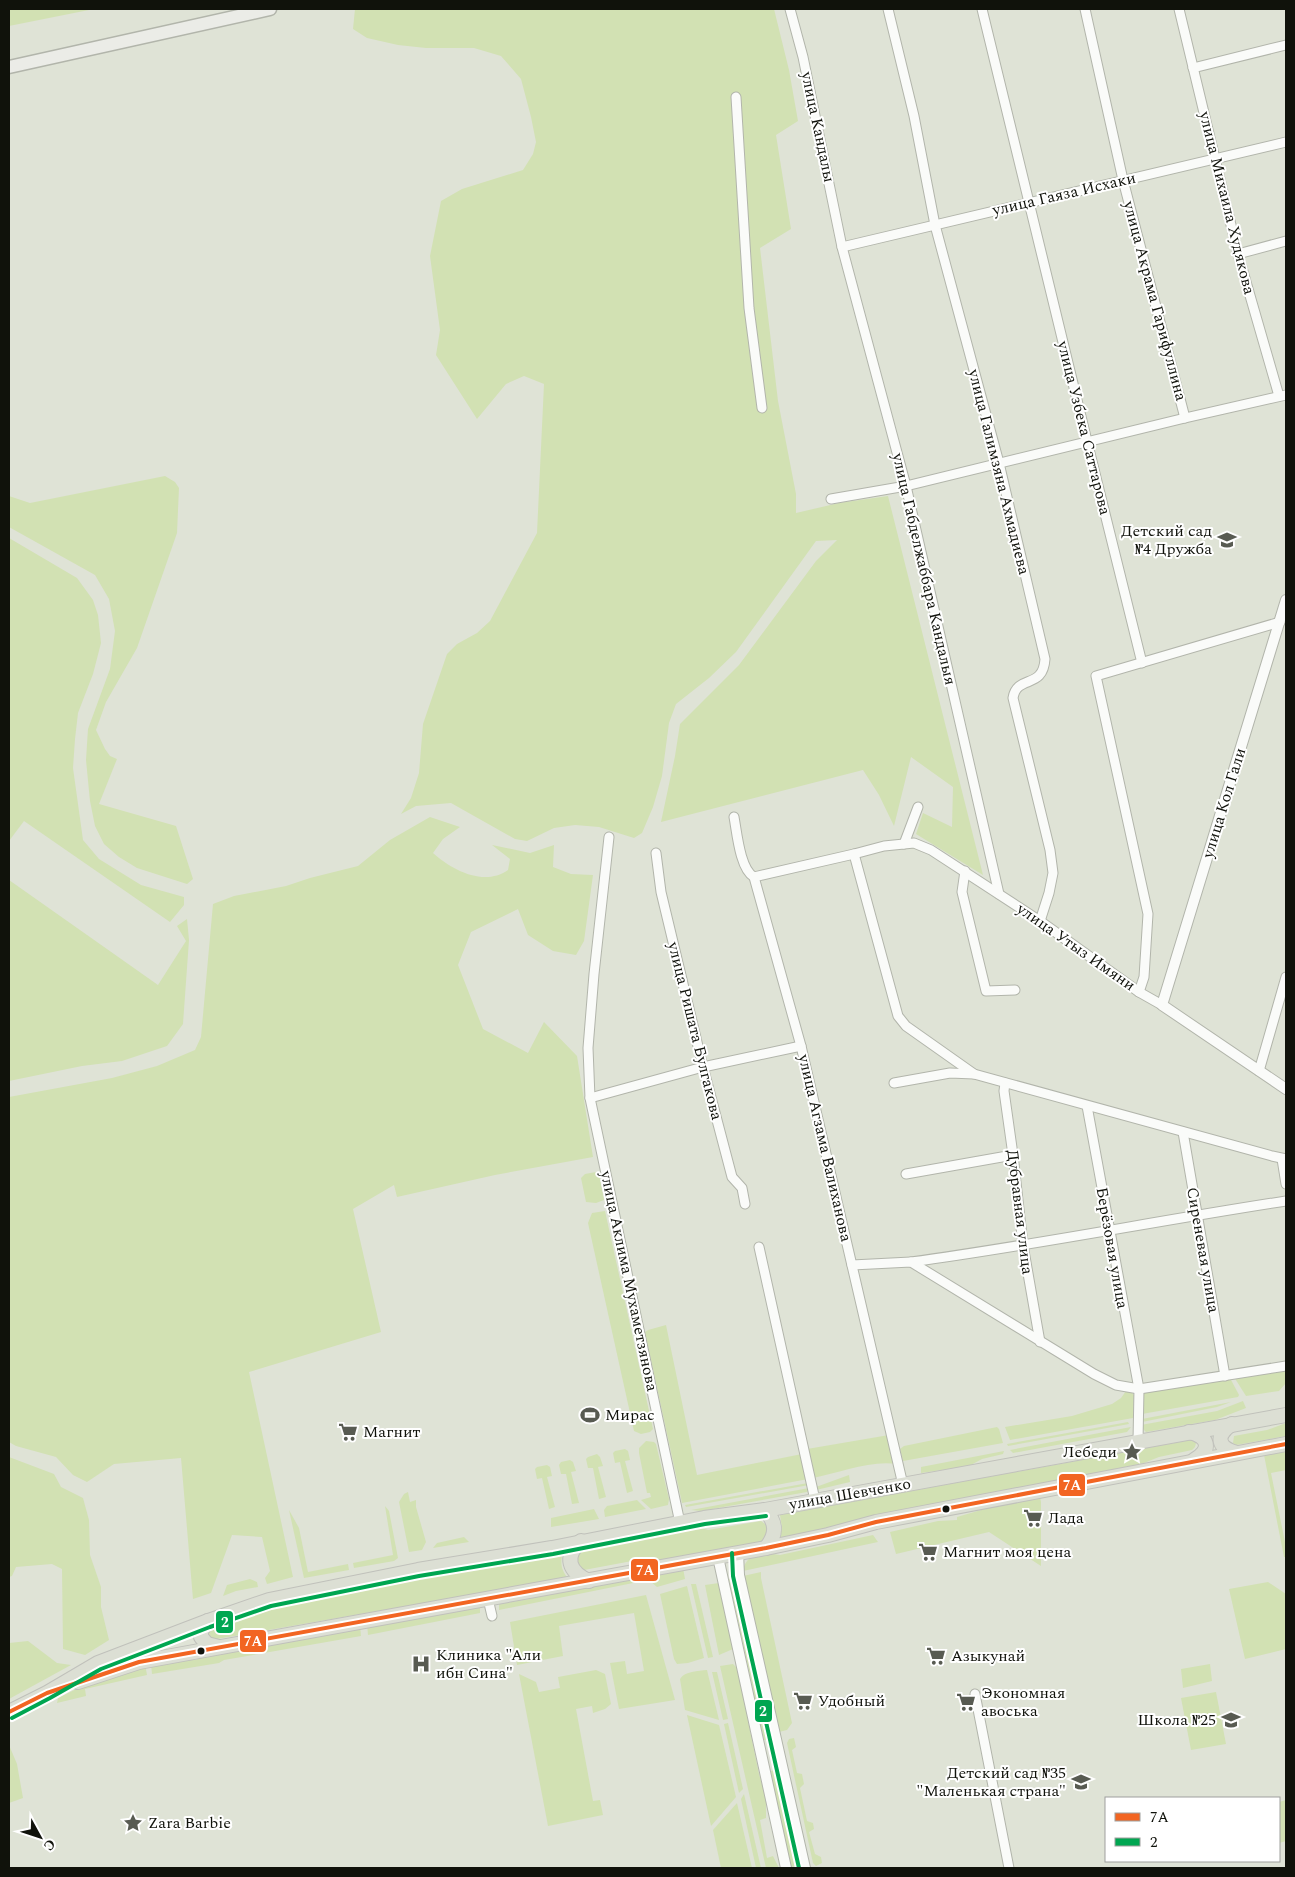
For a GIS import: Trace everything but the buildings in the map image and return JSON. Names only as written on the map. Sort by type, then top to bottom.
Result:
[{"type":"main road","points":[[9,67],[270,9]]},
{"type":"main road","name":"улица Шевченко","points":[[9,1712],[100,1668],[208,1621],[277,1598],[418,1570],[494,1558],[704,1518],[765,1510],[1286,1415]]},
{"type":"main road","points":[[1232,1424],[1224,1430],[1220,1437],[1222,1445],[1228,1451],[1237,1453]]},
{"type":"main road","points":[[1190,1432],[1199,1434],[1205,1440],[1206,1448],[1203,1455],[1194,1460]]},
{"type":"main road","name":"улица Шевченко","points":[[100,1668],[766,1548],[828,1535],[876,1522],[1286,1444]]},
{"type":"main road","points":[[765,1510],[773,1520],[775,1528],[772,1541],[766,1548]]},
{"type":"main road","points":[[581,1541],[572,1551],[570,1564],[577,1574],[589,1581]]},
{"type":"main road","points":[[208,1621],[201,1631],[201,1636],[207,1644],[218,1648]]},
{"type":"street","name":"улица Кандалы","points":[[790,9],[803,57],[842,247]]},
{"type":"street","name":"улица Галимзяна Ахмадиева","points":[[888,9],[914,116],[935,225],[999,463],[1045,659],[1044,668],[1040,675],[1033,681],[1018,687],[1013,698],[1050,850],[1053,873],[1040,921]]},
{"type":"street","name":"улица Узбека Саттарова","points":[[982,9],[1142,662]]},
{"type":"street","name":"улица Акрама Гарифуллина","points":[[1085,9],[1123,180],[1185,418]]},
{"type":"street","name":"улица Михаила Худякова","points":[[1179,9],[1238,254],[1282,396]]},
{"type":"street","points":[[1193,68],[1286,45]]},
{"type":"street","points":[[736,97],[750,308],[762,408]]},
{"type":"street","name":"улица Гаяза Исхаки","points":[[842,247],[1286,142]]},
{"type":"street","points":[[1238,254],[1286,241]]},
{"type":"street","name":"улица Габделжаббара Кандалыя","points":[[842,247],[906,486],[999,894]]},
{"type":"street","points":[[831,499],[906,486],[1087,441],[1282,396]]},
{"type":"street","name":"улица Кол Гали","points":[[1162,1005],[1286,600]]},
{"type":"street","points":[[1139,992],[1144,977],[1148,914],[1096,676],[1280,622]]},
{"type":"street","points":[[904,844],[918,807]]},
{"type":"street","name":"улица Агзама Валиханова","points":[[734,817],[744,865],[748,874],[754,877],[801,1046],[903,1485]]},
{"type":"street","name":"улица Аклима Мухаметзянова","points":[[609,837],[592,993],[588,1048],[590,1098],[680,1523]]},
{"type":"street","name":"улица Утыз Имяни","points":[[754,877],[884,846],[914,843],[931,850],[965,871],[1040,921],[1139,992],[1162,1005],[1286,1089]]},
{"type":"street","name":"улица Ришата Булгакова","points":[[656,854],[661,892],[703,1067],[732,1177],[742,1188],[745,1204]]},
{"type":"street","points":[[854,854],[898,1016],[906,1026],[974,1074]]},
{"type":"street","points":[[965,871],[962,892],[986,991],[1015,990]]},
{"type":"street","points":[[1259,1071],[1286,977]]},
{"type":"street","points":[[590,1098],[703,1067],[801,1046]]},
{"type":"street","points":[[894,1083],[950,1073],[974,1074],[1284,1159],[1286,1184]]},
{"type":"street","name":"Дубравная улица","points":[[1005,1083],[1004,1091],[1013,1155],[1022,1245],[1040,1342]]},
{"type":"street","name":"Берёзовая улица","points":[[1087,1106],[1139,1390],[1138,1442]]},
{"type":"street","name":"Сиреневая улица","points":[[1183,1132],[1224,1372]]},
{"type":"street","points":[[906,1174],[1013,1155]]},
{"type":"street","points":[[852,1265],[911,1262],[1286,1201]]},
{"type":"street","points":[[759,1247],[815,1500]]},
{"type":"street","points":[[911,1262],[1040,1342],[1116,1385],[1139,1390],[1224,1372],[1286,1366]]},
{"type":"street","points":[[738,1553],[739,1575],[805,1868]]},
{"type":"street","points":[[718,1557],[786,1868]]},
{"type":"street","points":[[488,1599],[492,1616]]},
{"type":"street","points":[[974,1694],[1009,1868]]},
{"type":"street","points":[[758,1746],[777,1742]]},
{"type":"street","points":[[762,1764],[771,1757],[778,1758],[782,1763]]},
{"type":"green space","points":[[9,9],[94,9],[9,26]]},
{"type":"green space","points":[[355,9],[774,9],[789,70],[798,121],[776,135],[791,229],[760,248],[778,401],[796,494],[796,513],[839,503],[888,496],[983,875],[916,834],[923,813],[952,827],[953,787],[911,757],[894,826],[879,795],[863,770],[661,822],[680,724],[739,665],[816,561],[837,540],[816,541],[736,652],[709,678],[676,704],[669,723],[662,776],[653,807],[642,833],[634,838],[599,827],[575,825],[554,828],[527,841],[515,839],[451,803],[416,806],[401,814],[411,798],[419,773],[423,724],[447,654],[457,644],[477,633],[490,621],[537,533],[544,384],[524,376],[506,384],[477,419],[436,355],[440,330],[430,256],[441,201],[462,189],[523,170],[533,154],[536,142],[521,79],[501,56],[474,48],[426,48],[398,45],[367,38],[353,29]]},
{"type":"green space","points":[[165,476],[175,482],[179,488],[177,533],[137,648],[106,702],[96,730],[110,756],[117,759],[99,804],[176,826],[193,879],[187,884],[137,868],[119,857],[104,844],[95,826],[90,801],[86,760],[88,729],[110,669],[115,631],[109,599],[95,575],[9,527],[9,496],[30,503]]},
{"type":"green space","points":[[9,538],[77,578],[93,600],[98,615],[101,643],[93,674],[78,713],[73,768],[83,840],[99,859],[141,885],[184,897],[184,905],[170,922],[24,821],[9,841]]},
{"type":"green space","points":[[430,817],[460,827],[443,839],[433,853],[449,865],[469,874],[489,877],[499,875],[508,870],[510,859],[492,845],[530,853],[554,845],[553,867],[571,874],[593,875],[584,941],[576,955],[553,951],[528,935],[518,909],[471,932],[458,965],[483,1029],[528,1053],[544,1022],[577,1056],[593,1157],[495,1175],[397,1197],[394,1185],[353,1209],[381,1332],[249,1372],[293,1577],[267,1584],[265,1578],[270,1571],[262,1537],[232,1535],[211,1593],[193,1599],[181,1458],[114,1464],[87,1482],[73,1475],[56,1457],[16,1446],[9,1442],[9,1097],[112,1078],[157,1066],[195,1050],[201,1037],[213,904],[234,896],[286,886],[358,866],[390,840]]},
{"type":"green space","points":[[9,880],[158,985],[186,941],[177,926],[187,919],[189,940],[183,1024],[167,1046],[122,1061],[82,1066],[9,1081]]},
{"type":"green space","points":[[596,1172],[599,1174],[604,1200],[596,1203],[586,1202],[581,1178],[585,1174]]},
{"type":"green space","points":[[605,1211],[653,1429],[650,1432],[641,1434],[634,1431],[588,1223],[592,1213]]},
{"type":"green space","points":[[666,1325],[697,1475],[802,1454],[808,1479],[682,1503],[645,1332]]},
{"type":"green space","points":[[1286,1368],[1286,1383],[1279,1391],[1246,1396],[1234,1377]]},
{"type":"green space","points":[[1230,1378],[1239,1395],[1238,1397],[1142,1414],[1142,1395],[1146,1391]]},
{"type":"green space","points":[[1126,1391],[1130,1391],[1134,1395],[1133,1418],[1010,1440],[1005,1427],[1072,1416],[1112,1404],[1121,1398]]},
{"type":"green space","points":[[1243,1401],[1246,1408],[1215,1420],[1146,1432],[1141,1425],[1217,1411]]},
{"type":"green space","points":[[1231,1402],[1217,1407],[1142,1422],[1142,1419]]},
{"type":"green space","points":[[1128,1422],[1129,1424],[1008,1446],[1007,1444]]},
{"type":"green space","points":[[1286,1423],[1286,1436],[1236,1445],[1233,1443],[1234,1436],[1267,1430]]},
{"type":"green space","points":[[997,1427],[1003,1443],[903,1461],[900,1449],[904,1446]]},
{"type":"green space","points":[[1131,1427],[1127,1432],[1013,1453],[1010,1450]]},
{"type":"green space","points":[[889,1435],[897,1464],[865,1465],[813,1478],[807,1449]]},
{"type":"green space","points":[[1191,1440],[1196,1443],[1192,1450],[1159,1457],[1144,1463],[779,1539],[782,1528],[780,1515]]},
{"type":"green space","points":[[646,1441],[656,1444],[669,1499],[668,1505],[651,1509],[641,1500],[651,1497],[650,1493],[647,1493],[639,1453],[639,1448]]},
{"type":"green space","points":[[625,1449],[628,1451],[630,1460],[625,1461],[633,1491],[627,1493],[620,1462],[615,1463],[613,1453]]},
{"type":"green space","points":[[1004,1451],[1003,1454],[982,1459],[969,1466],[921,1473],[921,1467]]},
{"type":"green space","points":[[1284,1451],[1286,1455],[1286,1470],[1271,1473],[1286,1547],[1286,1557],[1284,1557],[1264,1455]]},
{"type":"green space","points":[[597,1454],[603,1466],[598,1467],[606,1497],[599,1499],[593,1468],[588,1468],[586,1459]]},
{"type":"green space","points":[[9,1457],[54,1474],[61,1487],[83,1498],[89,1520],[90,1555],[101,1587],[101,1607],[109,1640],[85,1655],[63,1649],[62,1569],[52,1564],[16,1567],[12,1576],[9,1577]]},
{"type":"green space","points":[[570,1460],[573,1462],[576,1471],[571,1472],[579,1503],[572,1504],[566,1474],[561,1474],[559,1465],[561,1462]]},
{"type":"green space","points":[[547,1465],[550,1467],[552,1476],[547,1477],[555,1507],[549,1509],[542,1478],[537,1479],[535,1469]]},
{"type":"green space","points":[[849,1475],[850,1482],[816,1490],[816,1487]]},
{"type":"green space","points":[[808,1483],[809,1485],[686,1507],[685,1505]]},
{"type":"green space","points":[[809,1488],[807,1492],[701,1511],[691,1510]]},
{"type":"green space","points":[[408,1492],[410,1502],[416,1500],[416,1507],[426,1542],[422,1550],[409,1552],[399,1502],[404,1494]]},
{"type":"green space","points":[[1033,1495],[1040,1497],[1041,1502],[1041,1566],[989,1532],[896,1554],[890,1532],[938,1521],[957,1520],[957,1517]]},
{"type":"green space","points":[[637,1500],[646,1509],[605,1517],[604,1510],[607,1506]]},
{"type":"green space","points":[[385,1506],[389,1511],[398,1558],[394,1561],[354,1568],[353,1563],[393,1555]]},
{"type":"green space","points":[[594,1509],[599,1519],[551,1527],[551,1518]]},
{"type":"green space","points":[[289,1510],[299,1528],[308,1572],[348,1564],[349,1570],[304,1578]]},
{"type":"green space","points":[[761,1521],[768,1526],[768,1534],[764,1542],[661,1561],[648,1558],[584,1570],[577,1564],[576,1555],[581,1549],[698,1527],[708,1530]]},
{"type":"green space","points":[[873,1535],[878,1542],[743,1571],[748,1560],[757,1555],[780,1555]]},
{"type":"green space","points":[[464,1537],[469,1542],[433,1548],[437,1543]]},
{"type":"green space","points":[[563,1552],[562,1566],[568,1578],[211,1640],[207,1633],[261,1608]]},
{"type":"green space","points":[[683,1568],[685,1579],[657,1587],[650,1581],[643,1581],[499,1610],[499,1604],[530,1599],[543,1593]]},
{"type":"green space","points":[[761,1572],[792,1723],[787,1730],[779,1732],[743,1576]]},
{"type":"green space","points":[[735,1578],[770,1736],[770,1739],[766,1740],[764,1740],[729,1579]]},
{"type":"green space","points":[[250,1579],[257,1582],[258,1587],[236,1591],[223,1596],[227,1585]]},
{"type":"green space","points":[[1268,1582],[1286,1594],[1286,1649],[1245,1659],[1229,1589]]},
{"type":"green space","points":[[719,1583],[733,1649],[719,1655],[705,1585]]},
{"type":"green space","points":[[691,1584],[696,1584],[713,1657],[708,1658]]},
{"type":"green space","points":[[687,1586],[704,1658],[677,1664],[674,1659],[660,1594]]},
{"type":"green space","points":[[646,1595],[675,1700],[619,1709],[610,1663],[625,1661],[627,1674],[644,1671],[634,1613],[559,1626],[563,1656],[517,1665],[510,1622]]},
{"type":"green space","points":[[480,1607],[480,1613],[368,1635],[367,1624],[434,1611],[445,1614]]},
{"type":"green space","points":[[360,1625],[361,1636],[152,1674],[151,1664],[186,1656],[195,1660],[214,1654]]},
{"type":"green space","points":[[28,1641],[57,1663],[71,1665],[9,1699],[9,1643]]},
{"type":"green space","points":[[145,1664],[147,1675],[85,1689],[86,1696],[57,1703],[58,1698],[105,1675]]},
{"type":"green space","points":[[733,1664],[737,1668],[766,1799],[766,1818],[760,1820],[767,1858],[773,1856],[779,1868],[766,1868],[720,1666]]},
{"type":"green space","points":[[1210,1664],[1212,1681],[1183,1688],[1181,1669]]},
{"type":"green space","points":[[596,1670],[605,1674],[611,1704],[605,1709],[593,1713],[592,1706],[576,1709],[593,1801],[600,1800],[603,1815],[548,1826],[519,1674],[536,1682],[539,1692],[560,1688],[558,1677]]},
{"type":"green space","points":[[707,1670],[719,1720],[685,1710],[680,1679],[688,1673]]},
{"type":"green space","points":[[712,1672],[717,1672],[728,1719],[723,1720]]},
{"type":"green space","points":[[1216,1692],[1226,1744],[1191,1750],[1181,1698]]},
{"type":"green space","points":[[687,1715],[719,1725],[736,1797],[711,1826]]},
{"type":"green space","points":[[728,1723],[743,1789],[739,1793],[724,1724]]},
{"type":"green space","points":[[794,1738],[796,1747],[792,1750],[797,1773],[802,1774],[804,1784],[800,1788],[807,1821],[813,1823],[814,1829],[809,1832],[815,1854],[821,1857],[822,1863],[816,1866],[813,1863],[787,1743],[789,1739]]},
{"type":"green space","points":[[9,1745],[17,1764],[23,1798],[9,1803]]},
{"type":"green space","points":[[778,1770],[798,1866],[791,1867],[770,1771]]},
{"type":"green space","points":[[744,1794],[761,1868],[756,1868],[741,1799]]},
{"type":"green space","points":[[1286,1800],[1286,1841],[1280,1843],[1280,1802]]},
{"type":"green space","points":[[737,1803],[752,1868],[721,1868],[713,1830]]},
{"type":"transit line","name":"7А","points":[[9,1712],[47,1693],[139,1662],[766,1548],[828,1535],[876,1522],[1286,1444]]},
{"type":"transit line","name":"2","points":[[12,1718],[101,1669],[210,1627],[271,1606],[419,1576],[553,1554],[705,1524],[766,1516]]},
{"type":"transit line","name":"2","points":[[732,1553],[733,1576],[799,1868]]},
{"type":"place","name":"Детский сад №4 Дружба","points":[[1227,540]]},
{"type":"place","name":"Мирас","points":[[590,1415]]},
{"type":"place","name":"Магнит","points":[[348,1432]]},
{"type":"place","name":"Лебеди","points":[[1132,1452]]},
{"type":"place","name":"Лада","points":[[1033,1518]]},
{"type":"place","name":"Магнит моя цена","points":[[928,1552]]},
{"type":"place","name":"Азыкунай","points":[[936,1656]]},
{"type":"place","name":"Клиника \"Али ибн Сина\"","points":[[421,1664]]},
{"type":"place","name":"Удобный","points":[[803,1701]]},
{"type":"place","name":"Экономная авоська","points":[[966,1702]]},
{"type":"place","name":"Школа №25","points":[[1231,1720]]},
{"type":"place","name":"Детский сад №35 \"Маленькая страна\"","points":[[1081,1782]]},
{"type":"place","name":"Zara Barbie","points":[[133,1823]]}]
